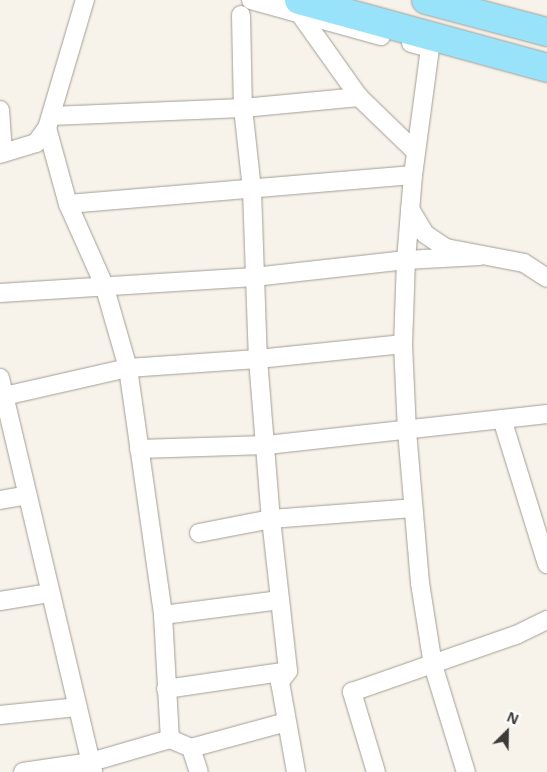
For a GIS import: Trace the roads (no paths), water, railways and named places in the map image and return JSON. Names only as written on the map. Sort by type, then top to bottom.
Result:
[{"type":"main road","points":[[426,0],[547,32]]},
{"type":"main road","points":[[299,7],[547,68]]},
{"type":"street","points":[[0,110],[1,154],[36,143],[49,122],[85,0]]},
{"type":"street","points":[[251,0],[299,7],[430,48],[413,175],[406,260],[404,344],[407,431],[420,583],[433,665],[466,772]]},
{"type":"street","points":[[299,7],[359,98],[416,152]]},
{"type":"street","points":[[240,15],[243,108],[252,190],[258,359],[288,671],[280,682],[296,772]]},
{"type":"street","points":[[49,122],[359,98]]},
{"type":"street","points":[[49,122],[68,204],[104,285],[128,368],[163,615],[170,739]]},
{"type":"street","points":[[68,204],[413,175]]},
{"type":"street","points":[[410,209],[425,234],[446,248],[524,263],[547,278]]},
{"type":"street","points":[[0,293],[254,277],[406,260],[480,256]]},
{"type":"street","points":[[2,397],[128,368],[258,359],[404,344]]},
{"type":"street","points":[[0,378],[2,397],[28,495],[92,767]]},
{"type":"street","points":[[139,449],[267,446],[547,414]]},
{"type":"street","points":[[502,419],[547,564]]},
{"type":"street","points":[[0,500],[28,495]]},
{"type":"street","points":[[199,533],[272,519],[413,508]]},
{"type":"street","points":[[0,601],[50,593]]},
{"type":"street","points":[[163,615],[280,600]]},
{"type":"street","points":[[376,772],[352,692],[516,635],[547,620]]},
{"type":"street","points":[[166,689],[288,671]]},
{"type":"street","points":[[0,715],[77,707]]},
{"type":"street","points":[[23,772],[92,767],[170,739],[191,748],[288,722]]},
{"type":"street","points":[[191,748],[199,772]]}]
